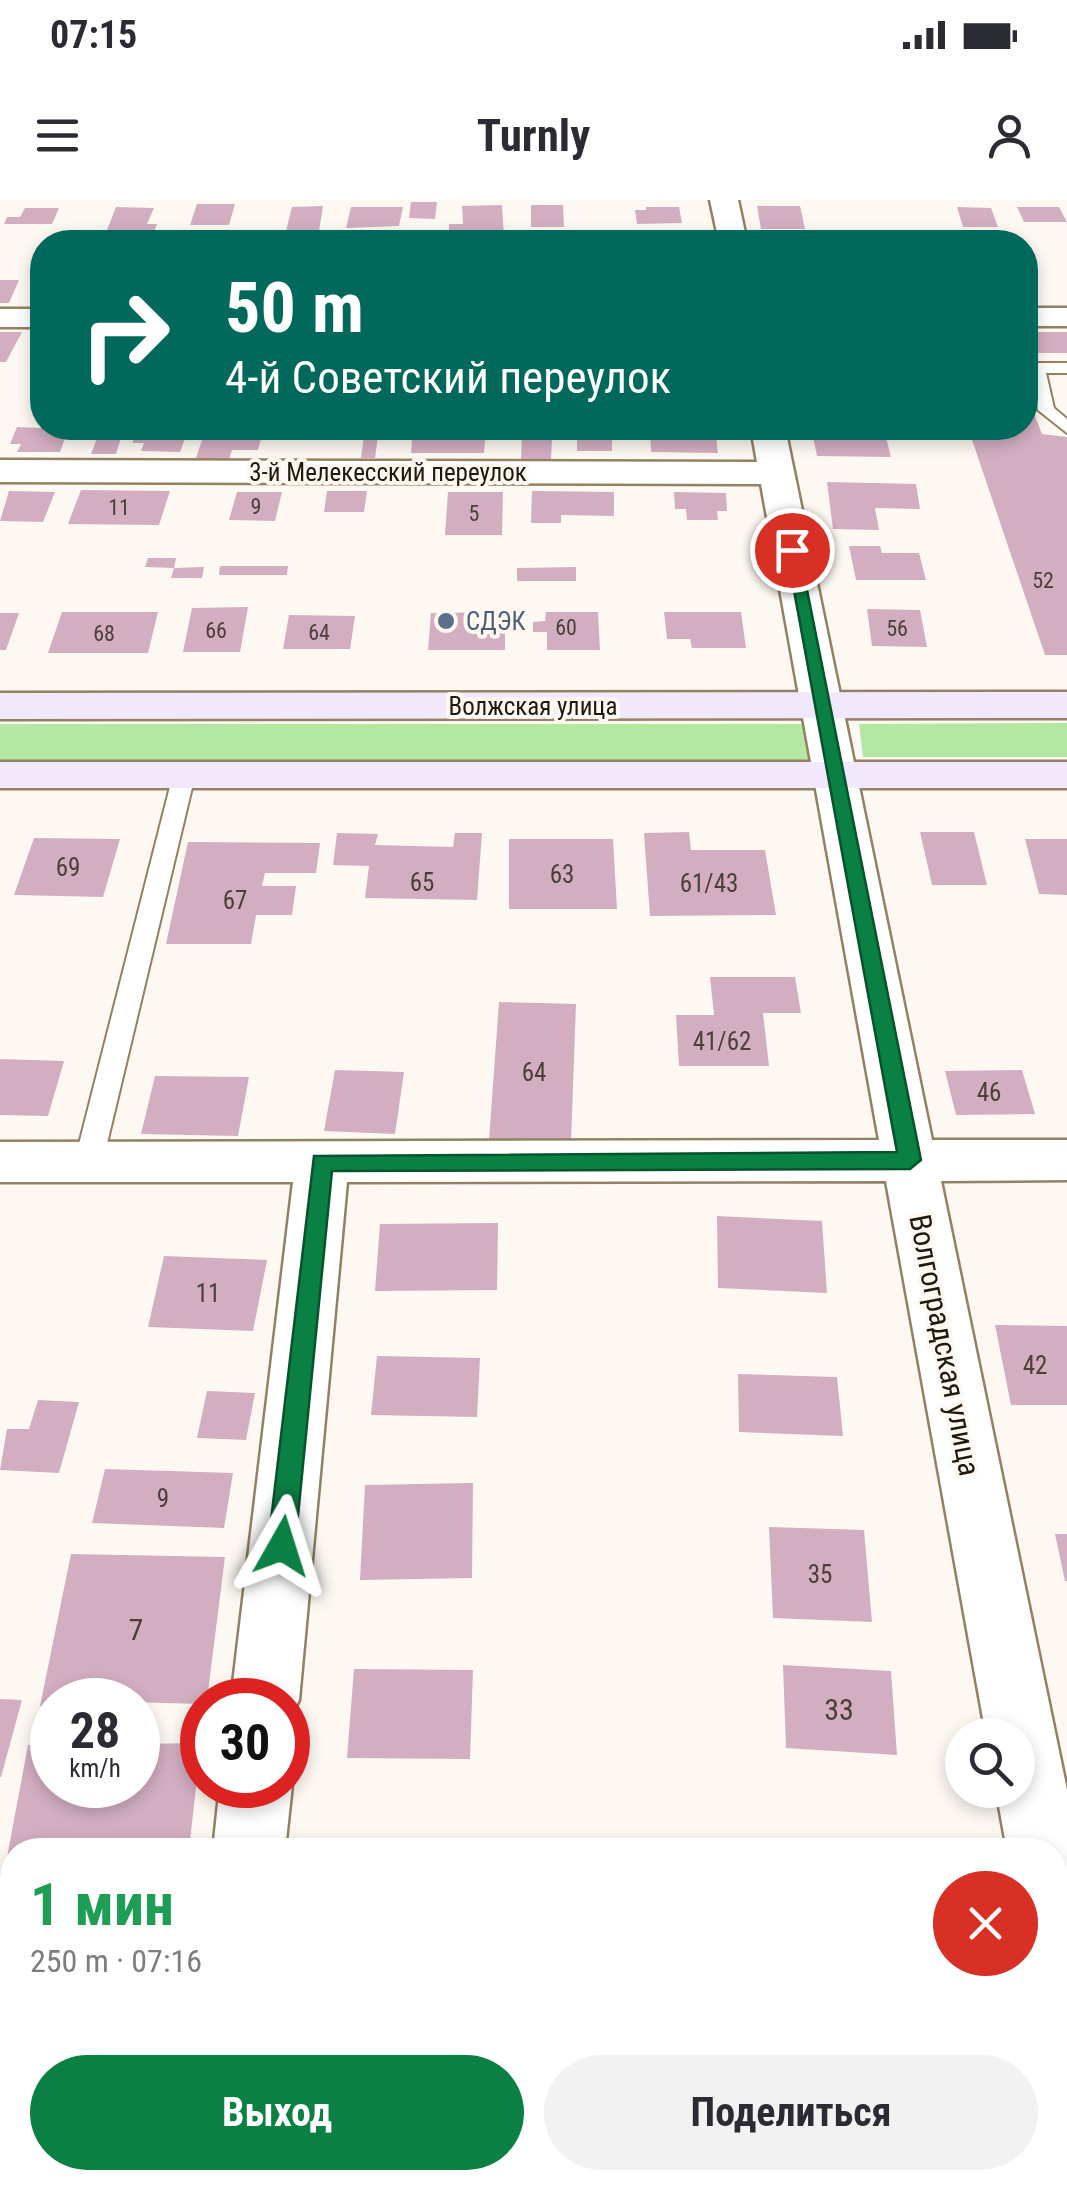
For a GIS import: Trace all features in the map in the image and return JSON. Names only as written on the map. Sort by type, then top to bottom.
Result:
[{"type":"main road","name":"Волжская улица","points":[[0,706],[1067,705]]},
{"type":"main road","points":[[0,775],[1067,775]]},
{"type":"street","points":[[724,200],[730,230]]},
{"type":"street","points":[[1038,316],[1067,316]]},
{"type":"street","points":[[0,318],[30,318]]},
{"type":"street","name":"Волгоградская улица","points":[[770,440],[1041,1838]]},
{"type":"street","name":"3-й Мелекесский переулок","points":[[0,470],[777,473]]},
{"type":"street","points":[[0,1162],[1067,1160]]},
{"type":"street","points":[[267,1678],[322,1162]]},
{"type":"street","points":[[251,1838],[254,1808]]},
{"type":"lane","points":[[1038,368],[1067,368]]},
{"type":"lane","points":[[1038,373],[1046,410],[1067,428]]},
{"type":"lane","points":[[89,1160],[184,775]]},
{"type":"green space","points":[[1067,723],[1067,757],[863,757],[859,724]]},
{"type":"green space","points":[[0,724],[813,724],[819,762],[0,763]]},
{"type":"building","points":[[411,202],[437,202],[435,219],[409,218]]},
{"type":"building","points":[[197,204],[235,204],[229,225],[190,225]]},
{"type":"building","points":[[502,205],[504,230],[449,230],[449,224],[463,224],[462,206]]},
{"type":"building","points":[[531,205],[563,205],[564,227],[531,227]]},
{"type":"building","points":[[323,206],[319,230],[286,230],[292,207]]},
{"type":"building","points":[[757,206],[800,206],[805,229],[761,229]]},
{"type":"building","points":[[116,207],[154,208],[147,224],[157,224],[155,230],[107,230]]},
{"type":"building","points":[[351,207],[403,207],[399,226],[346,228]]},
{"type":"building","points":[[679,207],[682,223],[637,224],[635,210]]},
{"type":"building","points":[[957,207],[991,208],[998,227],[963,227]]},
{"type":"building","points":[[1017,207],[1059,207],[1067,222],[1024,222]]},
{"type":"building","points":[[25,208],[59,208],[52,224],[4,224],[7,217],[20,217]]},
{"type":"building","points":[[0,280],[19,280],[9,303],[0,303]]},
{"type":"building","points":[[0,332],[22,332],[6,362],[0,362]]},
{"type":"building","points":[[1038,332],[1067,332],[1067,353],[1038,353]]},
{"type":"building","points":[[1038,424],[1042,434],[1067,437],[1067,655],[1045,655],[972,440],[1038,440]]},
{"type":"building","points":[[17,427],[30,427],[30,440],[64,440],[60,452],[17,452],[21,444],[10,444]]},
{"type":"building","points":[[96,440],[120,440],[116,454],[91,454]]},
{"type":"building","points":[[184,440],[180,452],[141,451],[144,443],[132,443]]},
{"type":"building","points":[[202,440],[261,440],[258,450],[232,450],[229,459],[196,458]]},
{"type":"building","points":[[363,440],[377,440],[375,458],[361,458]]},
{"type":"building","points":[[412,440],[485,440],[484,453],[411,453]]},
{"type":"building","points":[[522,440],[552,440],[551,460],[521,459]]},
{"type":"building","points":[[577,440],[612,440],[612,451],[577,451]]},
{"type":"building","points":[[650,440],[716,440],[718,453],[651,452]]},
{"type":"building","points":[[814,440],[887,440],[891,457],[817,456]]},
{"type":"building","points":[[827,482],[916,484],[920,509],[875,508],[879,530],[833,529]]},
{"type":"building","points":[[81,490],[170,491],[159,525],[68,524]]},
{"type":"building","points":[[9,491],[55,492],[43,522],[0,521]]},
{"type":"building","points":[[327,491],[367,491],[364,512],[324,512]]},
{"type":"building","points":[[532,491],[614,492],[614,516],[561,515],[561,523],[531,523]]},
{"type":"building","points":[[237,492],[282,492],[275,521],[229,520]]},
{"type":"building","points":[[448,492],[503,492],[502,535],[445,535]]},
{"type":"building","points":[[674,492],[726,493],[727,511],[717,511],[718,520],[687,520],[686,509],[675,509]]},
{"type":"building","points":[[849,546],[880,546],[882,553],[919,553],[926,580],[856,580]]},
{"type":"building","points":[[148,558],[176,558],[174,568],[145,567]]},
{"type":"building","points":[[220,566],[288,566],[287,575],[219,575]]},
{"type":"building","points":[[204,567],[202,578],[171,578],[174,568]]},
{"type":"building","points":[[576,567],[576,581],[517,581],[517,568]]},
{"type":"building","points":[[248,607],[240,652],[183,652],[192,608]]},
{"type":"building","points":[[867,609],[920,610],[927,647],[872,646]]},
{"type":"building","points":[[62,612],[158,612],[148,653],[48,653]]},
{"type":"building","points":[[505,612],[505,650],[428,650],[431,613]]},
{"type":"building","points":[[546,612],[598,612],[600,650],[547,650],[547,632],[533,632],[533,622],[545,621]]},
{"type":"building","points":[[664,612],[741,612],[746,648],[692,648],[690,639],[667,639]]},
{"type":"building","points":[[0,613],[19,613],[6,650],[0,650]]},
{"type":"building","points":[[289,615],[355,616],[350,649],[283,649]]},
{"type":"building","points":[[689,832],[691,850],[765,850],[776,915],[650,916],[644,833]]},
{"type":"building","points":[[920,832],[974,832],[987,885],[932,885]]},
{"type":"building","points":[[337,833],[378,834],[375,845],[453,847],[455,833],[482,833],[477,900],[365,898],[369,866],[333,865]]},
{"type":"building","points":[[34,838],[120,839],[103,897],[14,895]]},
{"type":"building","points":[[509,839],[613,839],[617,909],[509,909]]},
{"type":"building","points":[[1025,839],[1067,839],[1067,895],[1039,894]]},
{"type":"building","points":[[188,842],[320,843],[316,873],[265,873],[262,886],[296,886],[292,915],[256,915],[251,944],[166,944]]},
{"type":"building","points":[[710,977],[795,977],[801,1013],[763,1013],[769,1066],[679,1066],[676,1015],[714,1015]]},
{"type":"building","points":[[499,1002],[576,1004],[571,1143],[489,1140]]},
{"type":"building","points":[[0,1059],[64,1061],[48,1116],[0,1115]]},
{"type":"building","points":[[335,1070],[404,1072],[395,1134],[324,1131]]},
{"type":"building","points":[[1022,1070],[1035,1114],[956,1115],[945,1071]]},
{"type":"building","points":[[155,1076],[249,1077],[238,1136],[141,1134]]},
{"type":"building","points":[[717,1216],[822,1221],[827,1293],[718,1288]]},
{"type":"building","points":[[498,1223],[497,1290],[375,1291],[380,1224]]},
{"type":"building","points":[[164,1256],[267,1260],[253,1331],[148,1327]]},
{"type":"building","points":[[995,1325],[1067,1326],[1067,1405],[1011,1405]]},
{"type":"building","points":[[377,1356],[480,1358],[477,1417],[371,1415]]},
{"type":"building","points":[[738,1374],[837,1377],[843,1436],[739,1432]]},
{"type":"building","points":[[207,1391],[255,1393],[246,1440],[197,1438]]},
{"type":"building","points":[[38,1400],[79,1402],[59,1473],[0,1470],[7,1429],[29,1429]]},
{"type":"building","points":[[105,1469],[233,1473],[224,1528],[92,1523]]},
{"type":"building","points":[[473,1483],[472,1578],[360,1580],[365,1485]]},
{"type":"building","points":[[769,1527],[864,1530],[872,1622],[773,1618]]},
{"type":"building","points":[[1055,1534],[1067,1534],[1067,1581],[1065,1581]]},
{"type":"building","points":[[71,1554],[225,1557],[210,1678],[180,1678],[180,1703],[160,1703],[160,1678],[46,1678]]},
{"type":"building","points":[[783,1665],[891,1671],[897,1755],[786,1748]]},
{"type":"building","points":[[354,1669],[473,1670],[470,1759],[347,1758]]},
{"type":"building","points":[[0,1699],[22,1700],[1,1777],[0,1777]]},
{"type":"building","points":[[180,1743],[180,1808],[194,1808],[190,1838],[11,1838],[28,1745],[30,1808],[160,1808],[160,1744]]},
{"type":"place","name":"СДЭК","points":[[446,621]]},
{"type":"route","points":[[282,1546],[322,1162],[910,1160],[792,550]]}]
